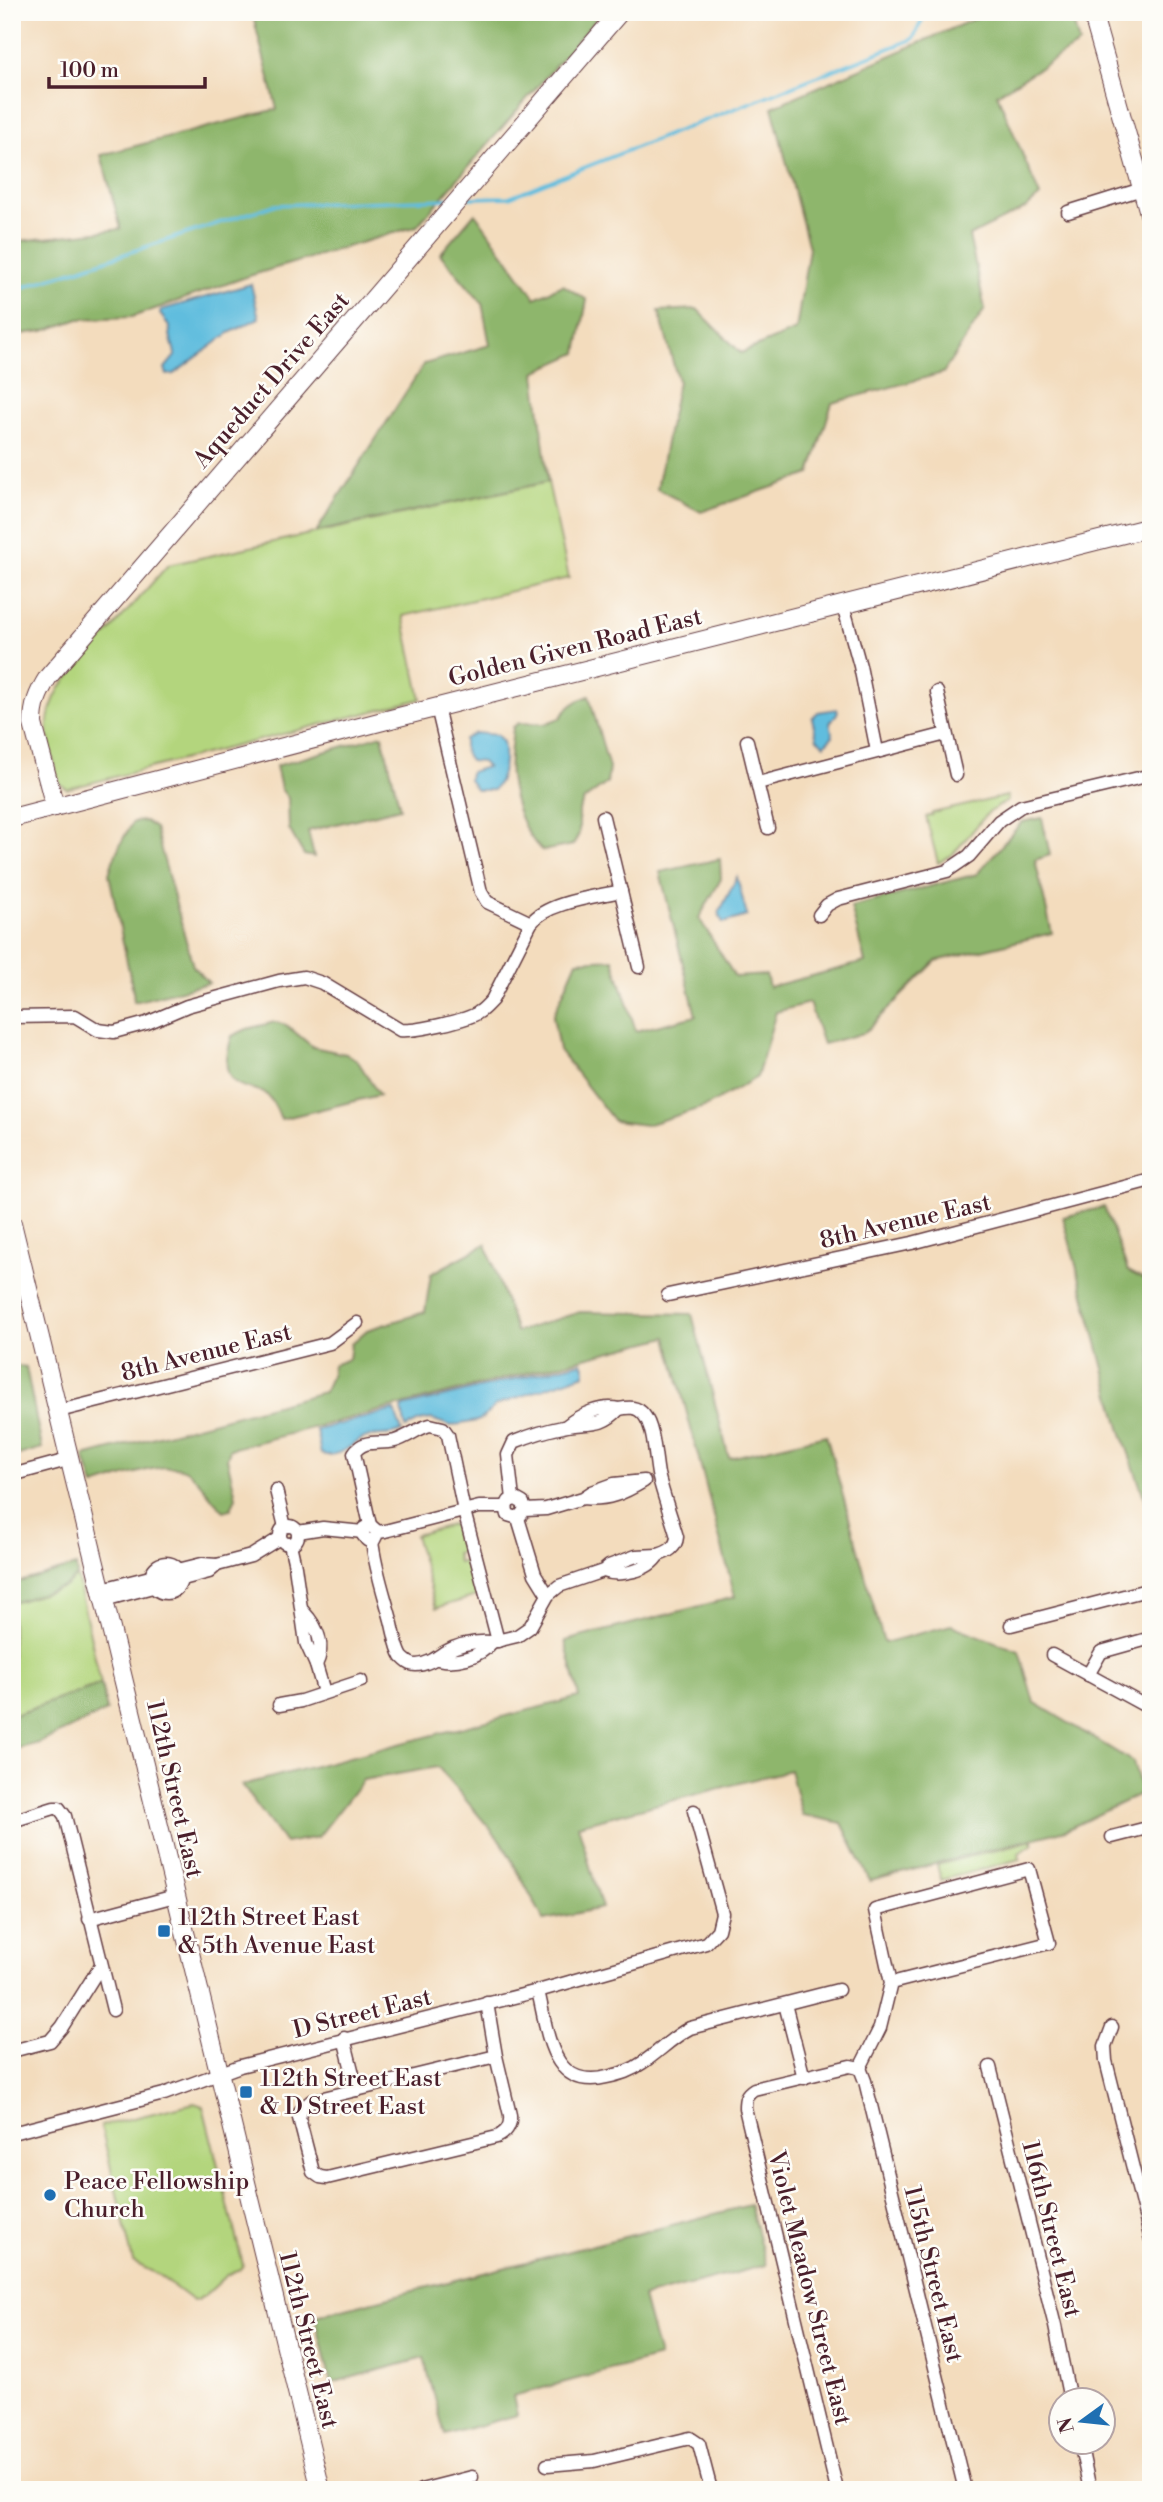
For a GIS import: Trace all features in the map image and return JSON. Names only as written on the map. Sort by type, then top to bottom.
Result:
[{"type":"street","name":"Aqueduct Drive East","points":[[55,807],[33,724],[37,695],[48,677],[620,12]]},
{"type":"street","points":[[1092,12],[1151,220]]},
{"type":"street","points":[[1068,212],[1142,189]]},
{"type":"street","name":"Golden Given Road East","points":[[12,818],[1151,527]]},
{"type":"street","points":[[843,605],[860,666],[877,751]]},
{"type":"street","points":[[937,692],[956,775]]},
{"type":"street","points":[[437,708],[481,892],[487,902],[531,923]]},
{"type":"street","points":[[758,783],[946,734]]},
{"type":"street","points":[[747,741],[768,828]]},
{"type":"street","points":[[819,915],[827,905],[838,899],[933,876],[957,866],[999,821],[1021,806],[1151,775]]},
{"type":"street","points":[[603,817],[639,967]]},
{"type":"street","points":[[12,1017],[75,1016],[98,1030],[114,1032],[147,1023],[187,1006],[279,981],[304,977],[322,983],[400,1030],[414,1031],[473,1015],[485,1007],[492,1000],[538,914],[621,891]]},
{"type":"street","name":"8th Avenue East","points":[[668,1295],[912,1243],[1151,1181]]},
{"type":"street","name":"112th Street East","points":[[12,1223],[321,2490]]},
{"type":"street","name":"8th Avenue East","points":[[59,1411],[330,1343],[357,1323]]},
{"type":"street","points":[[495,1642],[453,1455],[443,1428],[436,1425],[424,1426],[415,1433],[393,1441],[364,1444],[354,1454],[382,1592],[400,1654],[416,1665],[437,1660],[462,1660],[495,1642],[517,1636],[530,1627],[548,1595],[569,1581],[603,1571],[612,1575],[631,1572],[655,1561],[658,1555],[673,1548],[677,1538],[659,1477],[647,1420],[636,1408],[598,1409],[576,1417],[566,1426],[514,1443],[508,1455],[509,1503]]},
{"type":"street","points":[[12,1475],[71,1459]]},
{"type":"street","points":[[521,1514],[583,1498],[595,1500],[622,1494],[644,1481],[659,1477]]},
{"type":"street","points":[[276,1490],[303,1611],[306,1643],[324,1692]]},
{"type":"street","points":[[180,1575],[209,1572],[217,1565],[251,1556],[288,1535],[323,1528],[371,1532],[479,1507],[523,1503],[521,1514],[535,1574],[548,1595]]},
{"type":"street","points":[[163,1564],[172,1564],[180,1575],[178,1588],[170,1592],[161,1592],[153,1581],[155,1569],[163,1564]]},
{"type":"street","points":[[103,1594],[153,1581]]},
{"type":"street","points":[[1011,1625],[1151,1589]]},
{"type":"street","points":[[1088,1675],[1101,1652],[1151,1638]]},
{"type":"street","points":[[1052,1655],[1151,1709]]},
{"type":"street","points":[[279,1704],[301,1702],[361,1681]]},
{"type":"street","points":[[12,1821],[54,1808],[59,1808],[65,1816],[113,2010]]},
{"type":"street","name":"D Street East","points":[[12,2133],[164,2094],[240,2066],[538,1991],[706,1943],[718,1930],[722,1913],[694,1811]]},
{"type":"street","points":[[1112,1837],[1151,1827]]},
{"type":"street","points":[[785,2004],[804,2078],[850,2066],[860,2068],[880,2028],[891,1983],[875,1910],[1029,1869],[1049,1943],[891,1983]]},
{"type":"street","points":[[89,1919],[175,1896]]},
{"type":"street","points":[[12,2051],[50,2041],[62,2027],[101,1965]]},
{"type":"street","points":[[538,1991],[557,2060],[574,2076],[590,2080],[633,2069],[676,2035],[690,2028],[838,1990]]},
{"type":"street","points":[[487,2003],[510,2115],[507,2130],[497,2137],[327,2178],[313,2172],[299,2118],[301,2110],[311,2101],[496,2056]]},
{"type":"street","points":[[1112,2027],[1105,2046],[1106,2061],[1151,2240]]},
{"type":"street","points":[[344,2038],[357,2090]]},
{"type":"street","name":"116th Street East","points":[[990,2067],[1055,2326],[1067,2386]]},
{"type":"street","name":"115th Street East","points":[[860,2068],[964,2490]]},
{"type":"street","name":"Violet Meadow Street East","points":[[804,2078],[754,2090],[746,2096],[744,2108],[837,2490]]},
{"type":"street","points":[[547,2465],[594,2461],[690,2438],[699,2444],[711,2490]]},
{"type":"street","points":[[1083,2456],[1090,2490]]},
{"type":"street","points":[[421,2490],[472,2477]]},
{"type":"green space","points":[[252,12],[602,12],[417,226],[249,276],[132,317],[79,319],[44,331],[12,335],[12,242],[121,229],[101,155],[277,109]]},
{"type":"green space","points":[[990,12],[1071,12],[1079,44],[997,94],[1040,196],[1026,208],[969,236],[985,309],[943,373],[832,403],[810,474],[701,512],[657,489],[678,381],[659,311],[697,309],[741,353],[796,330],[809,248],[772,107]]},
{"type":"green space","points":[[475,213],[535,298],[563,285],[587,300],[577,353],[535,372],[548,482],[316,532],[424,364],[490,345],[482,303],[440,254]]},
{"type":"green space","points":[[548,482],[569,578],[403,616],[421,699],[67,789],[59,783],[48,723],[61,686],[168,565]]},
{"type":"green space","points":[[589,696],[609,768],[607,783],[584,800],[579,810],[579,834],[573,845],[542,851],[524,826],[511,787],[513,727],[519,723],[544,724],[560,718],[573,704]]},
{"type":"green space","points":[[382,735],[400,808],[308,831],[314,857],[304,855],[289,829],[288,798],[281,789],[276,766]]},
{"type":"green space","points":[[1007,796],[1008,800],[987,814],[953,854],[938,863],[926,817],[932,813]]},
{"type":"green space","points":[[1042,818],[1050,855],[1035,860],[1052,933],[936,961],[864,1033],[823,1044],[809,1003],[776,1012],[757,1077],[707,1106],[646,1125],[614,1121],[559,1050],[553,1016],[577,961],[613,959],[636,1031],[696,1016],[660,872],[720,859],[721,879],[699,918],[735,977],[766,975],[769,987],[865,962],[851,907],[977,874],[1022,822]]},
{"type":"green space","points":[[145,821],[155,828],[193,966],[209,983],[134,1002],[109,874],[119,847],[133,822]]},
{"type":"green space","points":[[275,1022],[286,1025],[313,1047],[346,1054],[357,1060],[379,1095],[281,1119],[267,1095],[240,1085],[227,1070],[232,1036]]},
{"type":"green space","points":[[1104,1207],[1128,1271],[1145,1280],[1151,1279],[1151,1517],[1120,1428],[1063,1217]]},
{"type":"green space","points":[[486,1244],[516,1332],[580,1312],[692,1314],[729,1458],[826,1435],[884,1643],[951,1625],[1019,1651],[1034,1702],[1133,1762],[1142,1793],[1066,1830],[870,1881],[842,1823],[802,1815],[790,1770],[578,1825],[602,1908],[544,1920],[503,1844],[438,1767],[363,1780],[318,1837],[285,1843],[242,1785],[579,1697],[565,1641],[735,1597],[667,1337],[230,1449],[227,1458],[236,1497],[231,1509],[224,1511],[191,1473],[177,1467],[154,1469],[94,1486],[84,1456],[324,1392],[333,1365],[349,1359],[351,1344],[367,1330],[425,1312],[431,1274]]},
{"type":"green space","points":[[12,1365],[26,1367],[42,1448],[12,1457]]},
{"type":"green space","points":[[455,1524],[463,1551],[456,1553],[458,1563],[470,1560],[480,1595],[436,1608],[415,1535]]},
{"type":"green space","points":[[76,1566],[77,1576],[64,1587],[12,1603],[12,1584]]},
{"type":"green space","points":[[77,1576],[101,1684],[12,1716],[12,1603],[64,1587]]},
{"type":"green space","points":[[101,1684],[107,1711],[39,1743],[12,1750],[12,1716]]},
{"type":"green space","points":[[1033,1840],[1033,1844],[1019,1853],[1020,1859],[941,1880],[937,1865]]},
{"type":"green space","points":[[194,2103],[203,2106],[243,2265],[227,2275],[206,2295],[193,2301],[157,2274],[133,2262],[101,2126]]},
{"type":"green space","points":[[750,2205],[766,2265],[643,2297],[659,2357],[513,2396],[517,2415],[445,2435],[424,2358],[331,2383],[315,2316]]},
{"type":"water","points":[[251,284],[259,318],[229,333],[174,374],[167,375],[165,368],[175,353],[170,327],[160,314],[161,310]]},
{"type":"water","points":[[837,709],[838,712],[830,723],[833,736],[824,745],[817,739],[812,718],[818,712]]},
{"type":"water","points":[[475,733],[497,735],[503,742],[503,768],[500,780],[493,790],[477,790],[469,780],[470,772],[487,767],[482,762],[470,761],[464,751],[464,739]]},
{"type":"water","points":[[737,877],[747,916],[723,923],[719,913]]},
{"type":"water","points":[[582,1362],[585,1374],[496,1405],[477,1421],[451,1426],[431,1419],[419,1421],[406,1428],[401,1409],[403,1407]]},
{"type":"water","points":[[394,1410],[402,1431],[367,1437],[332,1455],[321,1454],[316,1430]]},
{"type":"waterway","points":[[469,198],[509,197],[913,39],[926,12]]},
{"type":"waterway","points":[[12,291],[274,205],[451,199]]},
{"type":"place","name":"112th Street East & 5th Avenue East","points":[[164,1931]]},
{"type":"place","name":"112th Street East & D Street East","points":[[246,2092]]},
{"type":"place","name":"Peace Fellowship Church","points":[[50,2195]]}]
